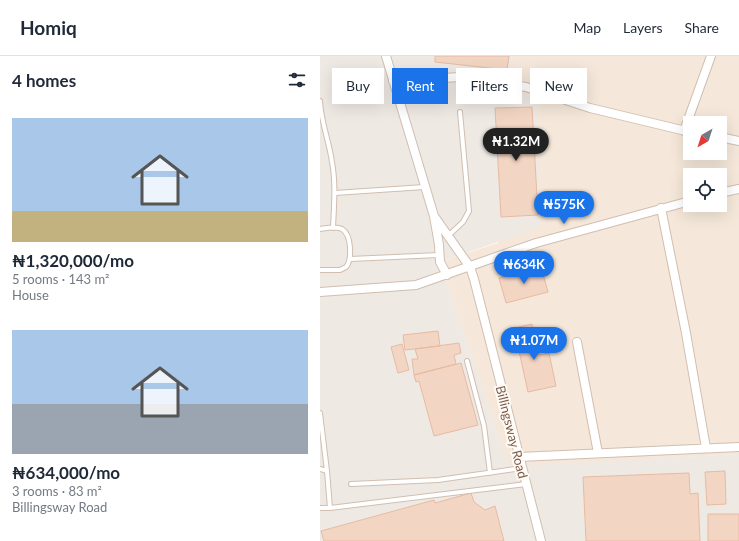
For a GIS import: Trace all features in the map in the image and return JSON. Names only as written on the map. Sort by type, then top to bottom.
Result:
[{"type":"street","name":"Billingsway Road","points":[[386,56],[392,77]]},
{"type":"street","points":[[692,116],[711,56]]},
{"type":"street","points":[[448,78],[460,77],[526,87],[590,108],[683,131]]},
{"type":"street","name":"Billingsway Road","points":[[400,104],[434,216],[440,262],[447,275]]},
{"type":"street","points":[[727,138],[739,141]]},
{"type":"street","points":[[727,192],[739,189]]},
{"type":"street","points":[[320,292],[416,285],[536,243],[683,203]]},
{"type":"street","points":[[661,208],[686,333],[706,448]]},
{"type":"street","name":"Billingsway Road","points":[[434,216],[470,267],[541,541]]},
{"type":"street","points":[[577,342],[598,453]]},
{"type":"street","points":[[519,457],[739,447]]},
{"type":"lane","points":[[320,101],[320,115],[332,161],[335,193],[333,228]]},
{"type":"lane","points":[[448,236],[463,222],[468,211],[460,112]]},
{"type":"lane","points":[[335,193],[424,187]]},
{"type":"lane","points":[[320,229],[342,229],[348,238],[350,259],[346,267],[340,270],[320,270]]},
{"type":"lane","points":[[350,259],[440,255]]},
{"type":"lane","points":[[466,361],[484,426],[490,473]]},
{"type":"lane","points":[[320,413],[330,508]]},
{"type":"lane","points":[[351,484],[438,480],[522,468]]},
{"type":"lane","points":[[320,470],[327,471]]},
{"type":"lane","points":[[320,508],[526,484]]},
{"type":"shaded area","points":[[320,56],[512,56],[510,68],[456,68],[456,104],[522,104],[522,94],[530,98],[530,104],[537,104],[540,227],[440,262],[509,466],[739,454],[739,541],[320,541]]},
{"type":"shaded area","points":[[512,56],[739,56],[739,454],[509,467],[440,262],[498,243],[505,104],[522,104],[522,68],[510,68]]},
{"type":"building","points":[[435,56],[509,56],[507,68],[489,68],[435,62]]},
{"type":"building","points":[[532,107],[538,215],[501,217],[495,108]]},
{"type":"building","points":[[541,267],[548,292],[506,303],[499,278]]},
{"type":"building","points":[[532,324],[539,355],[549,353],[556,386],[528,392],[514,328]]},
{"type":"building","points":[[438,331],[440,346],[405,350],[403,335]]},
{"type":"building","points":[[459,343],[461,353],[454,355],[456,364],[414,375],[412,359],[418,359],[415,349]]},
{"type":"building","points":[[402,344],[409,370],[398,373],[391,347]]},
{"type":"building","points":[[461,363],[478,425],[434,436],[419,381],[416,382],[414,375]]},
{"type":"building","points":[[725,471],[726,504],[707,505],[705,472]]},
{"type":"building","points":[[689,473],[690,494],[698,493],[700,541],[586,541],[583,477]]},
{"type":"building","points":[[471,493],[474,502],[485,510],[495,506],[504,541],[324,541],[321,531],[434,500],[435,503]]},
{"type":"building","points":[[708,514],[739,514],[739,541],[708,541]]}]
